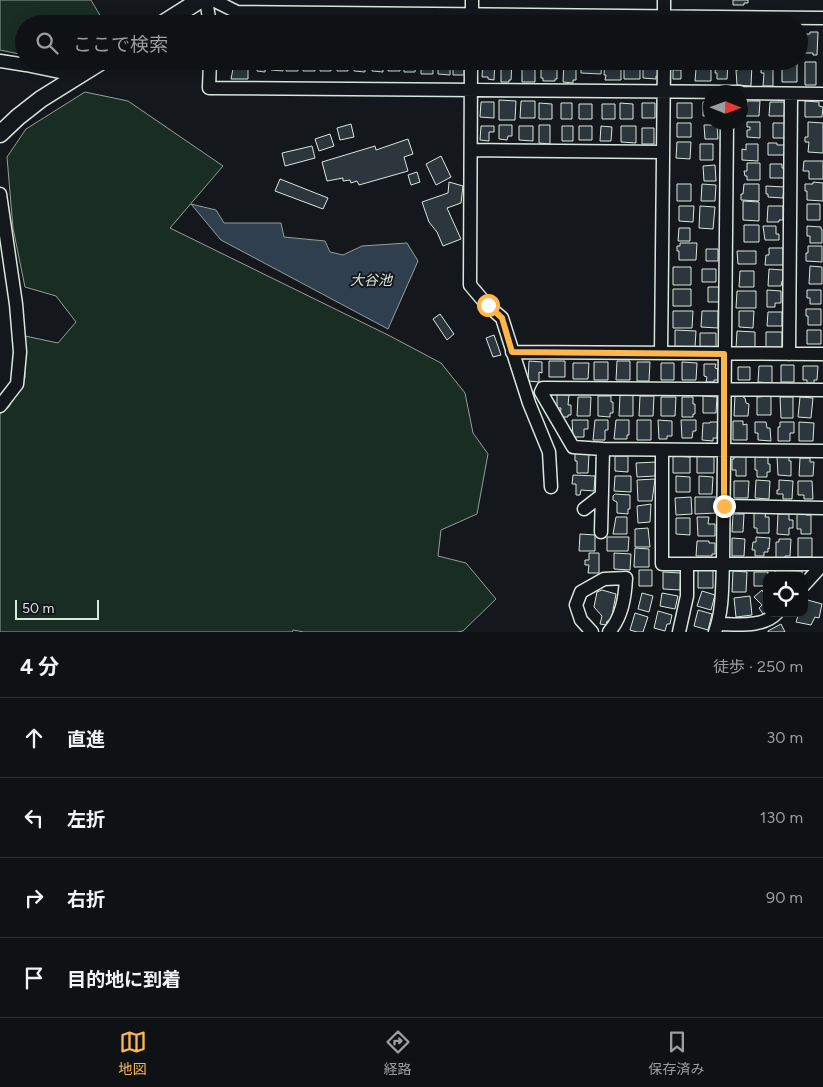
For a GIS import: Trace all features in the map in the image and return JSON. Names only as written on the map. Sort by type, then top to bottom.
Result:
[{"type":"main road","points":[[176,15],[200,0]]},
{"type":"main road","points":[[0,134],[41,99],[88,70]]},
{"type":"street","points":[[206,0],[208,15]]},
{"type":"street","points":[[212,0],[237,12],[257,6],[408,7],[451,15]]},
{"type":"street","points":[[472,0],[472,15]]},
{"type":"street","points":[[664,0],[664,15]]},
{"type":"street","points":[[808,18],[823,18]]},
{"type":"street","points":[[0,61],[15,63]]},
{"type":"street","points":[[50,70],[79,76]]},
{"type":"street","points":[[210,70],[209,88],[703,92]]},
{"type":"street","points":[[471,70],[470,285],[502,318],[528,403],[549,452],[551,487]]},
{"type":"street","points":[[661,353],[664,70]]},
{"type":"street","points":[[748,92],[823,94]]},
{"type":"street","points":[[789,354],[791,94]]},
{"type":"street","points":[[727,130],[724,506],[722,603],[717,628],[757,624],[774,617]]},
{"type":"street","points":[[472,150],[663,152]]},
{"type":"street","points":[[0,194],[16,304],[20,352],[17,384],[0,406]]},
{"type":"street","points":[[512,352],[823,354]]},
{"type":"street","points":[[823,390],[543,388],[541,392],[573,447],[662,450],[823,451]]},
{"type":"street","points":[[601,532],[603,449]]},
{"type":"street","points":[[662,450],[662,564],[823,564]]},
{"type":"street","points":[[584,510],[602,495]]},
{"type":"street","points":[[724,506],[823,508]]},
{"type":"street","points":[[679,632],[687,596],[687,564]]},
{"type":"street","points":[[808,581],[823,564]]},
{"type":"street","points":[[592,632],[581,620],[576,605],[581,592],[604,579],[626,578],[625,596],[616,623],[610,632]]},
{"type":"green space","points":[[0,0],[91,0],[100,15],[15,15],[15,53],[0,50]]},
{"type":"green space","points":[[85,92],[128,101],[223,166],[170,228],[441,363],[465,393],[473,433],[488,454],[477,514],[441,530],[438,556],[466,563],[496,599],[463,631],[0,632],[0,414],[9,407],[25,378],[25,336],[58,343],[76,322],[56,296],[25,287],[13,228],[7,157],[26,129]]},
{"type":"water","name":"大谷池","points":[[191,204],[216,210],[224,223],[281,223],[284,237],[325,241],[330,252],[343,255],[362,246],[407,243],[418,261],[388,329],[221,240]]},
{"type":"building","points":[[733,0],[748,0],[748,3],[733,5]]},
{"type":"building","points":[[810,32],[818,32],[817,55],[808,53],[808,34]]},
{"type":"building","points":[[808,62],[816,62],[816,85],[805,85],[805,70],[808,70]]},
{"type":"building","points":[[233,70],[248,70],[248,79],[231,79]]},
{"type":"building","points":[[365,70],[365,72],[354,71]]},
{"type":"building","points":[[383,70],[383,72],[372,71]]},
{"type":"building","points":[[404,70],[415,70],[415,72],[404,72]]},
{"type":"building","points":[[421,70],[433,70],[433,74],[421,74]]},
{"type":"building","points":[[438,70],[450,70],[450,75],[438,74]]},
{"type":"building","points":[[453,70],[464,70],[464,75],[453,75]]},
{"type":"building","points":[[482,70],[495,70],[494,80],[482,77]]},
{"type":"building","points":[[501,70],[512,70],[511,80],[509,82],[501,82]]},
{"type":"building","points":[[522,70],[535,70],[535,82],[522,82]]},
{"type":"building","points":[[541,70],[557,70],[557,79],[555,81],[543,81],[543,78],[541,78]]},
{"type":"building","points":[[564,70],[576,70],[576,80],[573,80],[573,83],[563,82]]},
{"type":"building","points":[[581,70],[601,70],[601,74],[581,73]]},
{"type":"building","points":[[604,70],[621,70],[621,80],[605,80],[606,75],[604,75]]},
{"type":"building","points":[[624,70],[640,70],[640,79],[624,79]]},
{"type":"building","points":[[643,70],[661,70],[660,77],[656,76],[656,79],[643,78]]},
{"type":"building","points":[[673,70],[681,70],[681,79],[673,79]]},
{"type":"building","points":[[696,70],[711,70],[711,81],[695,81]]},
{"type":"building","points":[[715,70],[728,70],[727,79],[717,79],[717,73],[715,73]]},
{"type":"building","points":[[736,70],[752,70],[751,86],[737,85]]},
{"type":"building","points":[[761,70],[773,70],[773,86],[763,86],[764,73],[761,73]]},
{"type":"building","points":[[782,70],[797,70],[797,82],[782,82]]},
{"type":"building","points":[[499,100],[516,101],[515,120],[499,120]]},
{"type":"building","points":[[521,101],[535,101],[535,118],[520,118]]},
{"type":"building","points":[[748,101],[760,101],[759,116],[748,116]]},
{"type":"building","points":[[805,101],[819,102],[819,106],[823,107],[822,117],[805,117]]},
{"type":"building","points":[[481,102],[494,102],[494,118],[480,117]]},
{"type":"building","points":[[770,102],[785,102],[784,116],[769,116]]},
{"type":"building","points":[[539,103],[552,104],[552,119],[539,119]]},
{"type":"building","points":[[561,103],[572,103],[572,119],[561,119]]},
{"type":"building","points":[[620,103],[633,104],[633,119],[620,119]]},
{"type":"building","points":[[642,103],[655,103],[655,118],[642,118]]},
{"type":"building","points":[[677,103],[692,103],[692,118],[677,118]]},
{"type":"building","points":[[579,104],[592,104],[592,119],[579,119]]},
{"type":"building","points":[[602,104],[615,104],[615,119],[602,119]]},
{"type":"building","points":[[748,122],[760,122],[760,138],[747,137],[747,130],[750,130],[750,127],[748,127]]},
{"type":"building","points":[[808,122],[823,123],[823,153],[808,152],[809,142],[805,142],[805,137],[808,137]]},
{"type":"building","points":[[677,123],[691,123],[691,137],[677,137]]},
{"type":"building","points":[[773,123],[785,123],[785,138],[773,138]]},
{"type":"building","points":[[351,124],[354,137],[340,140],[337,128]]},
{"type":"building","points":[[499,125],[512,125],[512,136],[508,136],[507,140],[499,139]]},
{"type":"building","points":[[539,125],[550,125],[550,144],[539,143]]},
{"type":"building","points":[[481,126],[494,126],[494,132],[489,132],[489,141],[480,140]]},
{"type":"building","points":[[519,126],[533,126],[533,141],[519,140]]},
{"type":"building","points":[[562,126],[573,126],[573,141],[562,141]]},
{"type":"building","points":[[579,126],[592,126],[592,140],[579,140]]},
{"type":"building","points":[[601,126],[612,127],[611,141],[600,141]]},
{"type":"building","points":[[621,126],[636,126],[636,143],[621,142]]},
{"type":"building","points":[[642,128],[654,128],[654,144],[642,144]]},
{"type":"building","points":[[704,130],[717,130],[718,139],[705,139]]},
{"type":"building","points":[[330,134],[334,146],[319,151],[315,139]]},
{"type":"building","points":[[408,139],[413,154],[404,157],[408,171],[359,185],[357,181],[351,183],[350,180],[343,181],[343,178],[327,181],[322,162],[375,146],[376,150]]},
{"type":"building","points":[[677,142],[691,142],[690,159],[676,158]]},
{"type":"building","points":[[768,143],[785,145],[784,155],[768,155]]},
{"type":"building","points":[[700,144],[713,144],[713,160],[700,160]]},
{"type":"building","points":[[746,144],[758,144],[758,161],[742,160],[742,149],[746,150]]},
{"type":"building","points":[[312,146],[315,158],[285,166],[282,153]]},
{"type":"building","points":[[441,156],[451,177],[436,185],[426,164]]},
{"type":"building","points":[[804,161],[823,161],[823,179],[809,179],[809,171],[803,171]]},
{"type":"building","points":[[747,163],[760,163],[760,180],[747,180],[744,171],[747,171]]},
{"type":"building","points":[[770,164],[782,164],[784,178],[770,178]]},
{"type":"building","points":[[715,165],[716,181],[704,181],[703,166]]},
{"type":"building","points":[[417,172],[420,182],[411,185],[408,175]]},
{"type":"building","points":[[280,179],[328,198],[323,209],[275,191]]},
{"type":"building","points":[[449,182],[463,186],[461,203],[447,208],[461,239],[443,246],[437,232],[429,222],[422,202],[448,193]]},
{"type":"building","points":[[813,182],[823,183],[823,201],[807,200],[805,184],[813,184]]},
{"type":"building","points":[[677,184],[691,184],[691,201],[677,201]]},
{"type":"building","points":[[702,184],[716,185],[715,201],[701,201]]},
{"type":"building","points":[[744,184],[759,184],[759,201],[741,200]]},
{"type":"building","points":[[766,186],[784,187],[783,198],[768,197]]},
{"type":"building","points":[[743,201],[759,202],[759,221],[743,220]]},
{"type":"building","points":[[807,204],[820,204],[820,220],[807,220]]},
{"type":"building","points":[[679,206],[694,206],[693,222],[679,221]]},
{"type":"building","points":[[700,206],[715,207],[713,229],[699,228]]},
{"type":"building","points":[[768,206],[783,206],[783,220],[767,222]]},
{"type":"building","points":[[744,225],[759,225],[759,242],[744,242]]},
{"type":"building","points":[[763,226],[776,226],[776,234],[779,234],[779,240],[765,240]]},
{"type":"building","points":[[807,226],[821,227],[822,243],[810,243],[810,236],[807,236]]},
{"type":"building","points":[[679,228],[690,228],[690,241],[678,241]]},
{"type":"building","points":[[680,243],[697,243],[696,260],[679,260],[677,246],[680,246]]},
{"type":"building","points":[[808,246],[822,246],[822,262],[806,261]]},
{"type":"building","points":[[769,248],[783,248],[783,265],[765,265],[766,255],[769,255]]},
{"type":"building","points":[[706,249],[718,249],[718,261],[706,261]]},
{"type":"building","points":[[737,251],[756,251],[756,264],[738,264]]},
{"type":"building","points":[[810,266],[822,267],[822,284],[809,284]]},
{"type":"building","points":[[673,267],[691,267],[691,285],[673,285]]},
{"type":"building","points":[[702,269],[716,269],[716,282],[702,282]]},
{"type":"building","points":[[769,269],[783,270],[781,286],[768,286]]},
{"type":"building","points":[[740,271],[754,271],[754,287],[739,287]]},
{"type":"building","points":[[708,287],[721,287],[720,302],[708,302]]},
{"type":"building","points":[[673,289],[691,289],[691,306],[673,306]]},
{"type":"building","points":[[767,290],[781,291],[781,303],[775,303],[775,307],[767,307]]},
{"type":"building","points":[[807,290],[821,290],[821,304],[810,304],[810,298],[807,298]]},
{"type":"building","points":[[737,291],[756,291],[756,308],[736,308]]},
{"type":"building","points":[[806,309],[821,309],[821,325],[808,325]]},
{"type":"building","points":[[673,311],[693,311],[692,328],[673,328]]},
{"type":"building","points":[[702,311],[718,311],[718,328],[701,327]]},
{"type":"building","points":[[739,311],[754,311],[753,328],[739,327]]},
{"type":"building","points":[[768,312],[782,312],[782,326],[767,326]]},
{"type":"building","points":[[440,314],[454,334],[447,340],[433,319]]},
{"type":"building","points":[[675,330],[696,331],[695,347],[675,347]]},
{"type":"building","points":[[807,330],[821,330],[821,344],[807,344]]},
{"type":"building","points":[[737,331],[755,332],[755,348],[736,348]]},
{"type":"building","points":[[766,332],[782,332],[782,349],[766,349]]},
{"type":"building","points":[[700,333],[716,333],[716,349],[700,349]]},
{"type":"building","points":[[494,335],[501,355],[493,357],[486,338]]},
{"type":"building","points":[[529,361],[542,362],[542,373],[539,372],[539,382],[528,381]]},
{"type":"building","points":[[549,361],[565,361],[565,377],[549,377]]},
{"type":"building","points":[[617,361],[630,361],[630,380],[616,380]]},
{"type":"building","points":[[594,362],[608,362],[608,380],[594,380]]},
{"type":"building","points":[[637,362],[650,362],[649,381],[637,381]]},
{"type":"building","points":[[682,362],[697,363],[696,380],[682,380]]},
{"type":"building","points":[[573,363],[589,363],[588,379],[573,379]]},
{"type":"building","points":[[661,363],[674,363],[674,380],[661,380]]},
{"type":"building","points":[[704,364],[716,364],[718,380],[706,382],[707,377],[704,376]]},
{"type":"building","points":[[781,365],[794,365],[794,382],[781,382]]},
{"type":"building","points":[[759,366],[772,366],[772,383],[758,382]]},
{"type":"building","points":[[803,366],[818,366],[817,380],[814,380],[814,383],[807,383],[807,380],[803,380]]},
{"type":"building","points":[[738,367],[750,367],[750,380],[738,380]]},
{"type":"building","points":[[557,394],[569,395],[568,405],[571,405],[571,415],[568,415],[568,417],[560,417],[561,408],[557,408]]},
{"type":"building","points":[[620,395],[633,395],[633,416],[619,416]]},
{"type":"building","points":[[735,395],[743,396],[746,403],[749,404],[748,416],[734,416]]},
{"type":"building","points":[[598,396],[611,396],[613,413],[610,413],[610,417],[598,416]]},
{"type":"building","points":[[640,396],[654,396],[653,416],[639,416]]},
{"type":"building","points":[[703,396],[717,397],[716,413],[703,413]]},
{"type":"building","points":[[771,396],[771,415],[757,415],[757,397]]},
{"type":"building","points":[[578,397],[591,397],[590,416],[577,416]]},
{"type":"building","points":[[661,397],[676,397],[675,416],[661,416]]},
{"type":"building","points":[[682,397],[693,397],[695,414],[693,414],[693,417],[682,417]]},
{"type":"building","points":[[780,397],[793,397],[793,418],[781,418]]},
{"type":"building","points":[[800,397],[813,398],[811,418],[798,417]]},
{"type":"building","points":[[572,420],[588,420],[588,429],[584,429],[584,437],[573,437]]},
{"type":"building","points":[[595,420],[608,420],[605,440],[593,440]]},
{"type":"building","points":[[616,420],[629,420],[629,435],[627,435],[627,439],[614,439]]},
{"type":"building","points":[[637,420],[651,420],[651,440],[637,440]]},
{"type":"building","points":[[658,420],[672,421],[672,436],[667,436],[667,439],[659,439]]},
{"type":"building","points":[[681,420],[696,420],[696,431],[693,431],[692,438],[682,438]]},
{"type":"building","points":[[733,421],[743,421],[743,425],[747,424],[747,440],[733,440]]},
{"type":"building","points":[[718,422],[717,438],[713,438],[713,441],[702,440],[703,423]]},
{"type":"building","points":[[755,422],[766,422],[767,428],[770,428],[771,441],[758,440],[758,433],[755,433]]},
{"type":"building","points":[[780,422],[794,422],[794,433],[790,433],[790,441],[778,441]]},
{"type":"building","points":[[799,422],[814,423],[813,441],[799,441]]},
{"type":"building","points":[[575,453],[589,454],[588,473],[577,473]]},
{"type":"building","points":[[615,456],[628,456],[628,472],[615,471]]},
{"type":"building","points":[[673,456],[690,457],[690,473],[673,473]]},
{"type":"building","points":[[697,456],[714,456],[714,473],[697,473]]},
{"type":"building","points":[[734,456],[746,456],[746,476],[736,476],[736,470],[732,470],[732,459],[734,459]]},
{"type":"building","points":[[755,456],[768,457],[770,472],[767,472],[767,477],[757,477]]},
{"type":"building","points":[[777,457],[789,457],[789,461],[791,461],[791,476],[778,475]]},
{"type":"building","points":[[800,458],[810,458],[810,462],[814,462],[813,476],[799,476]]},
{"type":"building","points":[[656,462],[655,476],[637,477],[636,463]]},
{"type":"building","points":[[573,475],[595,476],[594,491],[581,490],[580,495],[576,495],[576,484],[572,484]]},
{"type":"building","points":[[615,476],[631,476],[631,492],[614,491]]},
{"type":"building","points":[[676,476],[690,477],[690,492],[676,492]]},
{"type":"building","points":[[699,476],[713,477],[712,494],[699,494]]},
{"type":"building","points":[[655,479],[652,501],[638,501],[637,480]]},
{"type":"building","points":[[756,480],[770,481],[769,499],[755,498]]},
{"type":"building","points":[[779,480],[793,481],[792,499],[783,499],[783,494],[777,494]]},
{"type":"building","points":[[734,481],[749,481],[748,498],[734,498]]},
{"type":"building","points":[[798,481],[812,481],[813,499],[804,499],[804,495],[798,495]]},
{"type":"building","points":[[615,494],[630,495],[628,514],[617,513],[617,502],[613,500]]},
{"type":"building","points":[[691,497],[692,514],[676,515],[675,498]]},
{"type":"building","points":[[695,497],[716,497],[716,513],[695,514]]},
{"type":"building","points":[[651,504],[650,522],[638,523],[637,506]]},
{"type":"building","points":[[754,513],[766,513],[765,517],[769,517],[769,533],[757,533],[757,528],[754,528]]},
{"type":"building","points":[[797,513],[811,515],[811,534],[801,534],[801,529],[797,529]]},
{"type":"building","points":[[733,514],[744,514],[743,532],[732,532]]},
{"type":"building","points":[[778,514],[789,514],[789,520],[793,520],[793,528],[789,528],[789,535],[777,534]]},
{"type":"building","points":[[616,517],[627,517],[627,534],[613,534]]},
{"type":"building","points":[[697,517],[709,517],[708,524],[715,524],[715,536],[698,536]]},
{"type":"building","points":[[676,518],[690,518],[690,535],[676,534]]},
{"type":"building","points":[[648,528],[650,547],[635,547],[635,529]]},
{"type":"building","points":[[580,534],[595,535],[595,551],[579,551]]},
{"type":"building","points":[[607,537],[629,537],[628,551],[607,551]]},
{"type":"building","points":[[756,537],[770,538],[768,552],[764,552],[764,556],[755,556],[755,550],[752,550]]},
{"type":"building","points":[[732,538],[745,539],[744,556],[732,556]]},
{"type":"building","points":[[798,538],[812,538],[812,557],[798,557]]},
{"type":"building","points":[[779,539],[791,539],[790,556],[776,558],[776,542],[779,542]]},
{"type":"building","points":[[697,541],[715,543],[715,554],[712,554],[712,556],[696,556]]},
{"type":"building","points":[[635,548],[649,549],[649,567],[634,567]]},
{"type":"building","points":[[589,553],[599,553],[599,573],[588,573],[589,565],[585,565],[585,560],[589,560]]},
{"type":"building","points":[[614,553],[631,554],[630,570],[614,569]]},
{"type":"building","points":[[639,570],[652,570],[652,586],[639,586]]},
{"type":"building","points":[[698,570],[713,570],[713,588],[698,588]]},
{"type":"building","points":[[775,570],[802,571],[802,572],[775,572]]},
{"type":"building","points":[[733,571],[747,572],[746,592],[732,592]]},
{"type":"building","points":[[663,572],[681,573],[680,590],[663,589]]},
{"type":"building","points":[[754,572],[763,572],[763,586],[754,586]]},
{"type":"building","points":[[602,590],[616,594],[611,621],[607,621],[606,625],[600,624],[602,616],[594,607],[597,592]]},
{"type":"building","points":[[762,590],[763,614],[759,608],[762,605],[754,597]]},
{"type":"building","points":[[702,591],[715,595],[711,610],[697,606]]},
{"type":"building","points":[[642,593],[653,596],[649,612],[638,609]]},
{"type":"building","points":[[662,593],[678,596],[675,609],[660,606]]},
{"type":"building","points":[[750,596],[752,615],[736,617],[734,598]]},
{"type":"building","points":[[808,600],[822,604],[819,618],[815,617],[811,625],[796,622],[798,617],[808,617]]},
{"type":"building","points":[[698,610],[712,614],[708,630],[694,626]]},
{"type":"building","points":[[658,611],[672,615],[670,624],[667,624],[665,631],[654,628]]},
{"type":"building","points":[[635,613],[648,617],[643,632],[630,630]]},
{"type":"building","points":[[781,624],[785,632],[768,632],[768,631]]},
{"type":"route","points":[[488,305],[502,318],[512,352],[724,354],[724,506]]}]
